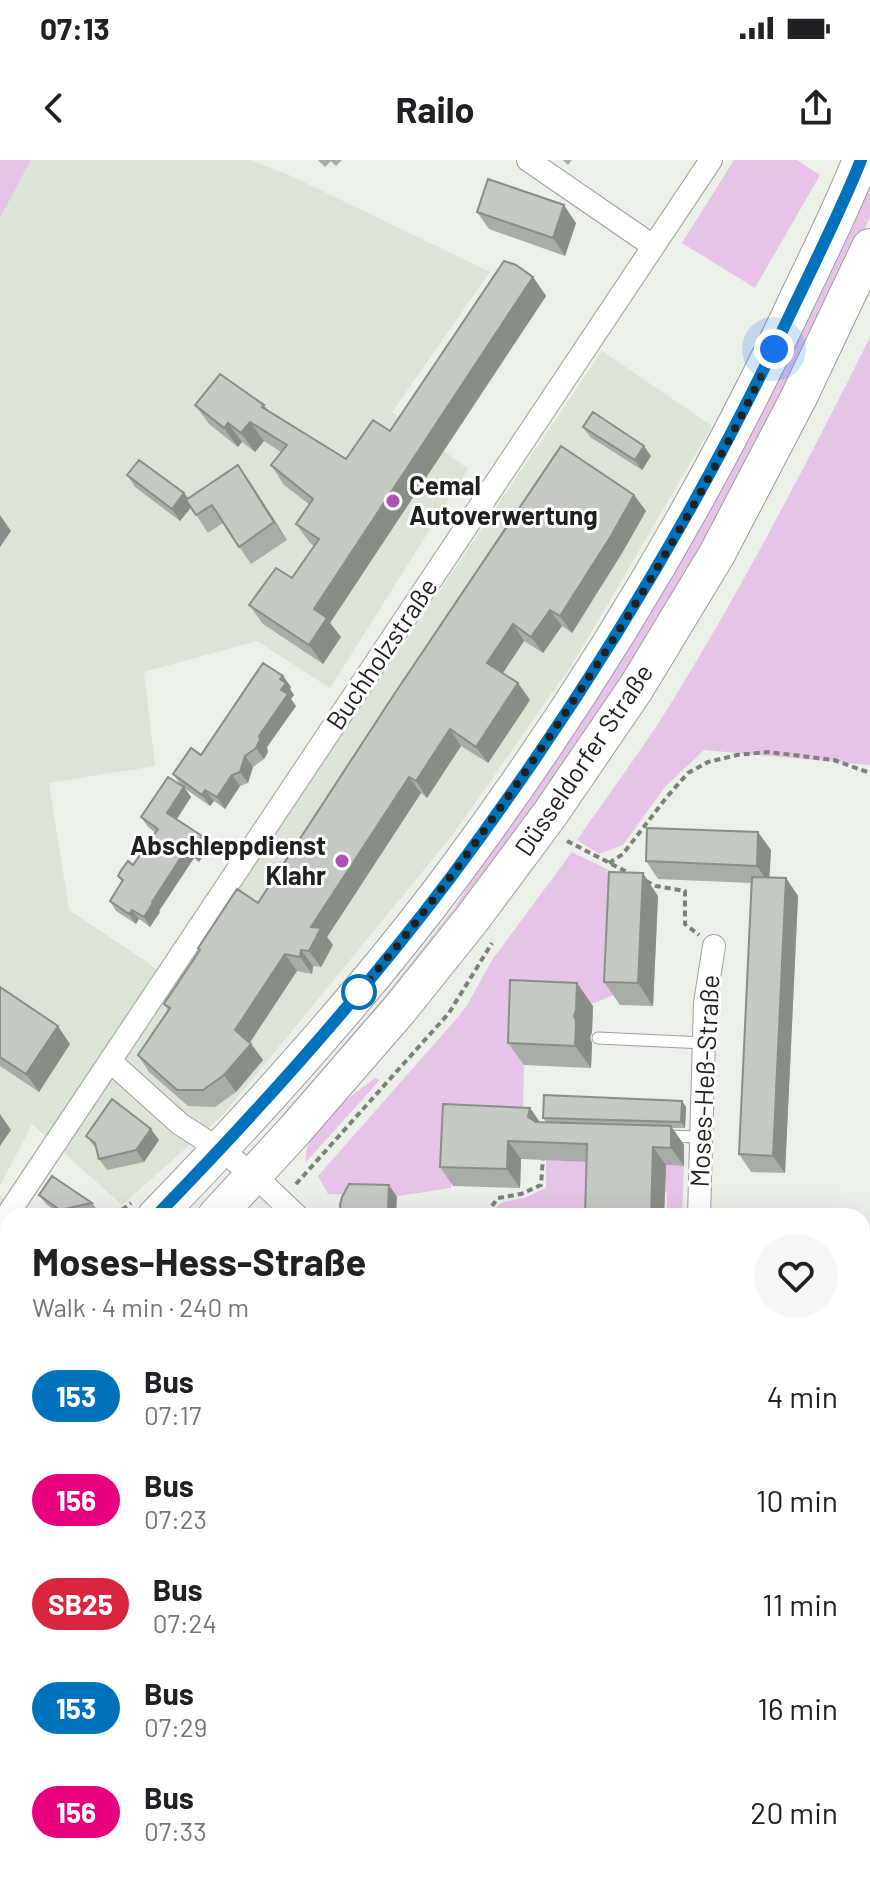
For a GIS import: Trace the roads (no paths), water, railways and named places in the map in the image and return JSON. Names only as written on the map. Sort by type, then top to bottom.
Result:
[{"type":"main road","name":"Düsseldorfer Straße","points":[[164,1208],[262,1104],[441,890],[599,664],[679,532],[761,378],[861,160]]},
{"type":"main road","name":"Düsseldorfer Straße","points":[[223,1208],[400,1009],[472,919],[550,814],[636,688],[731,528],[799,397],[870,247]]},
{"type":"street","points":[[528,160],[653,246]]},
{"type":"street","name":"Buchholzstraße","points":[[12,1208],[711,160]]},
{"type":"street","name":"Moses-Heß-Straße","points":[[699,1208],[705,1003],[714,946]]},
{"type":"street","points":[[110,1061],[180,1124],[254,1175],[289,1208]]},
{"type":"lane","points":[[598,1038],[704,1043]]},
{"type":"lane","points":[[655,1136],[701,1137]]},
{"type":"place","name":"Cemal Autoverwertung","points":[[393,501]]},
{"type":"place","name":"Abschleppdienst Klahr","points":[[342,861]]}]
